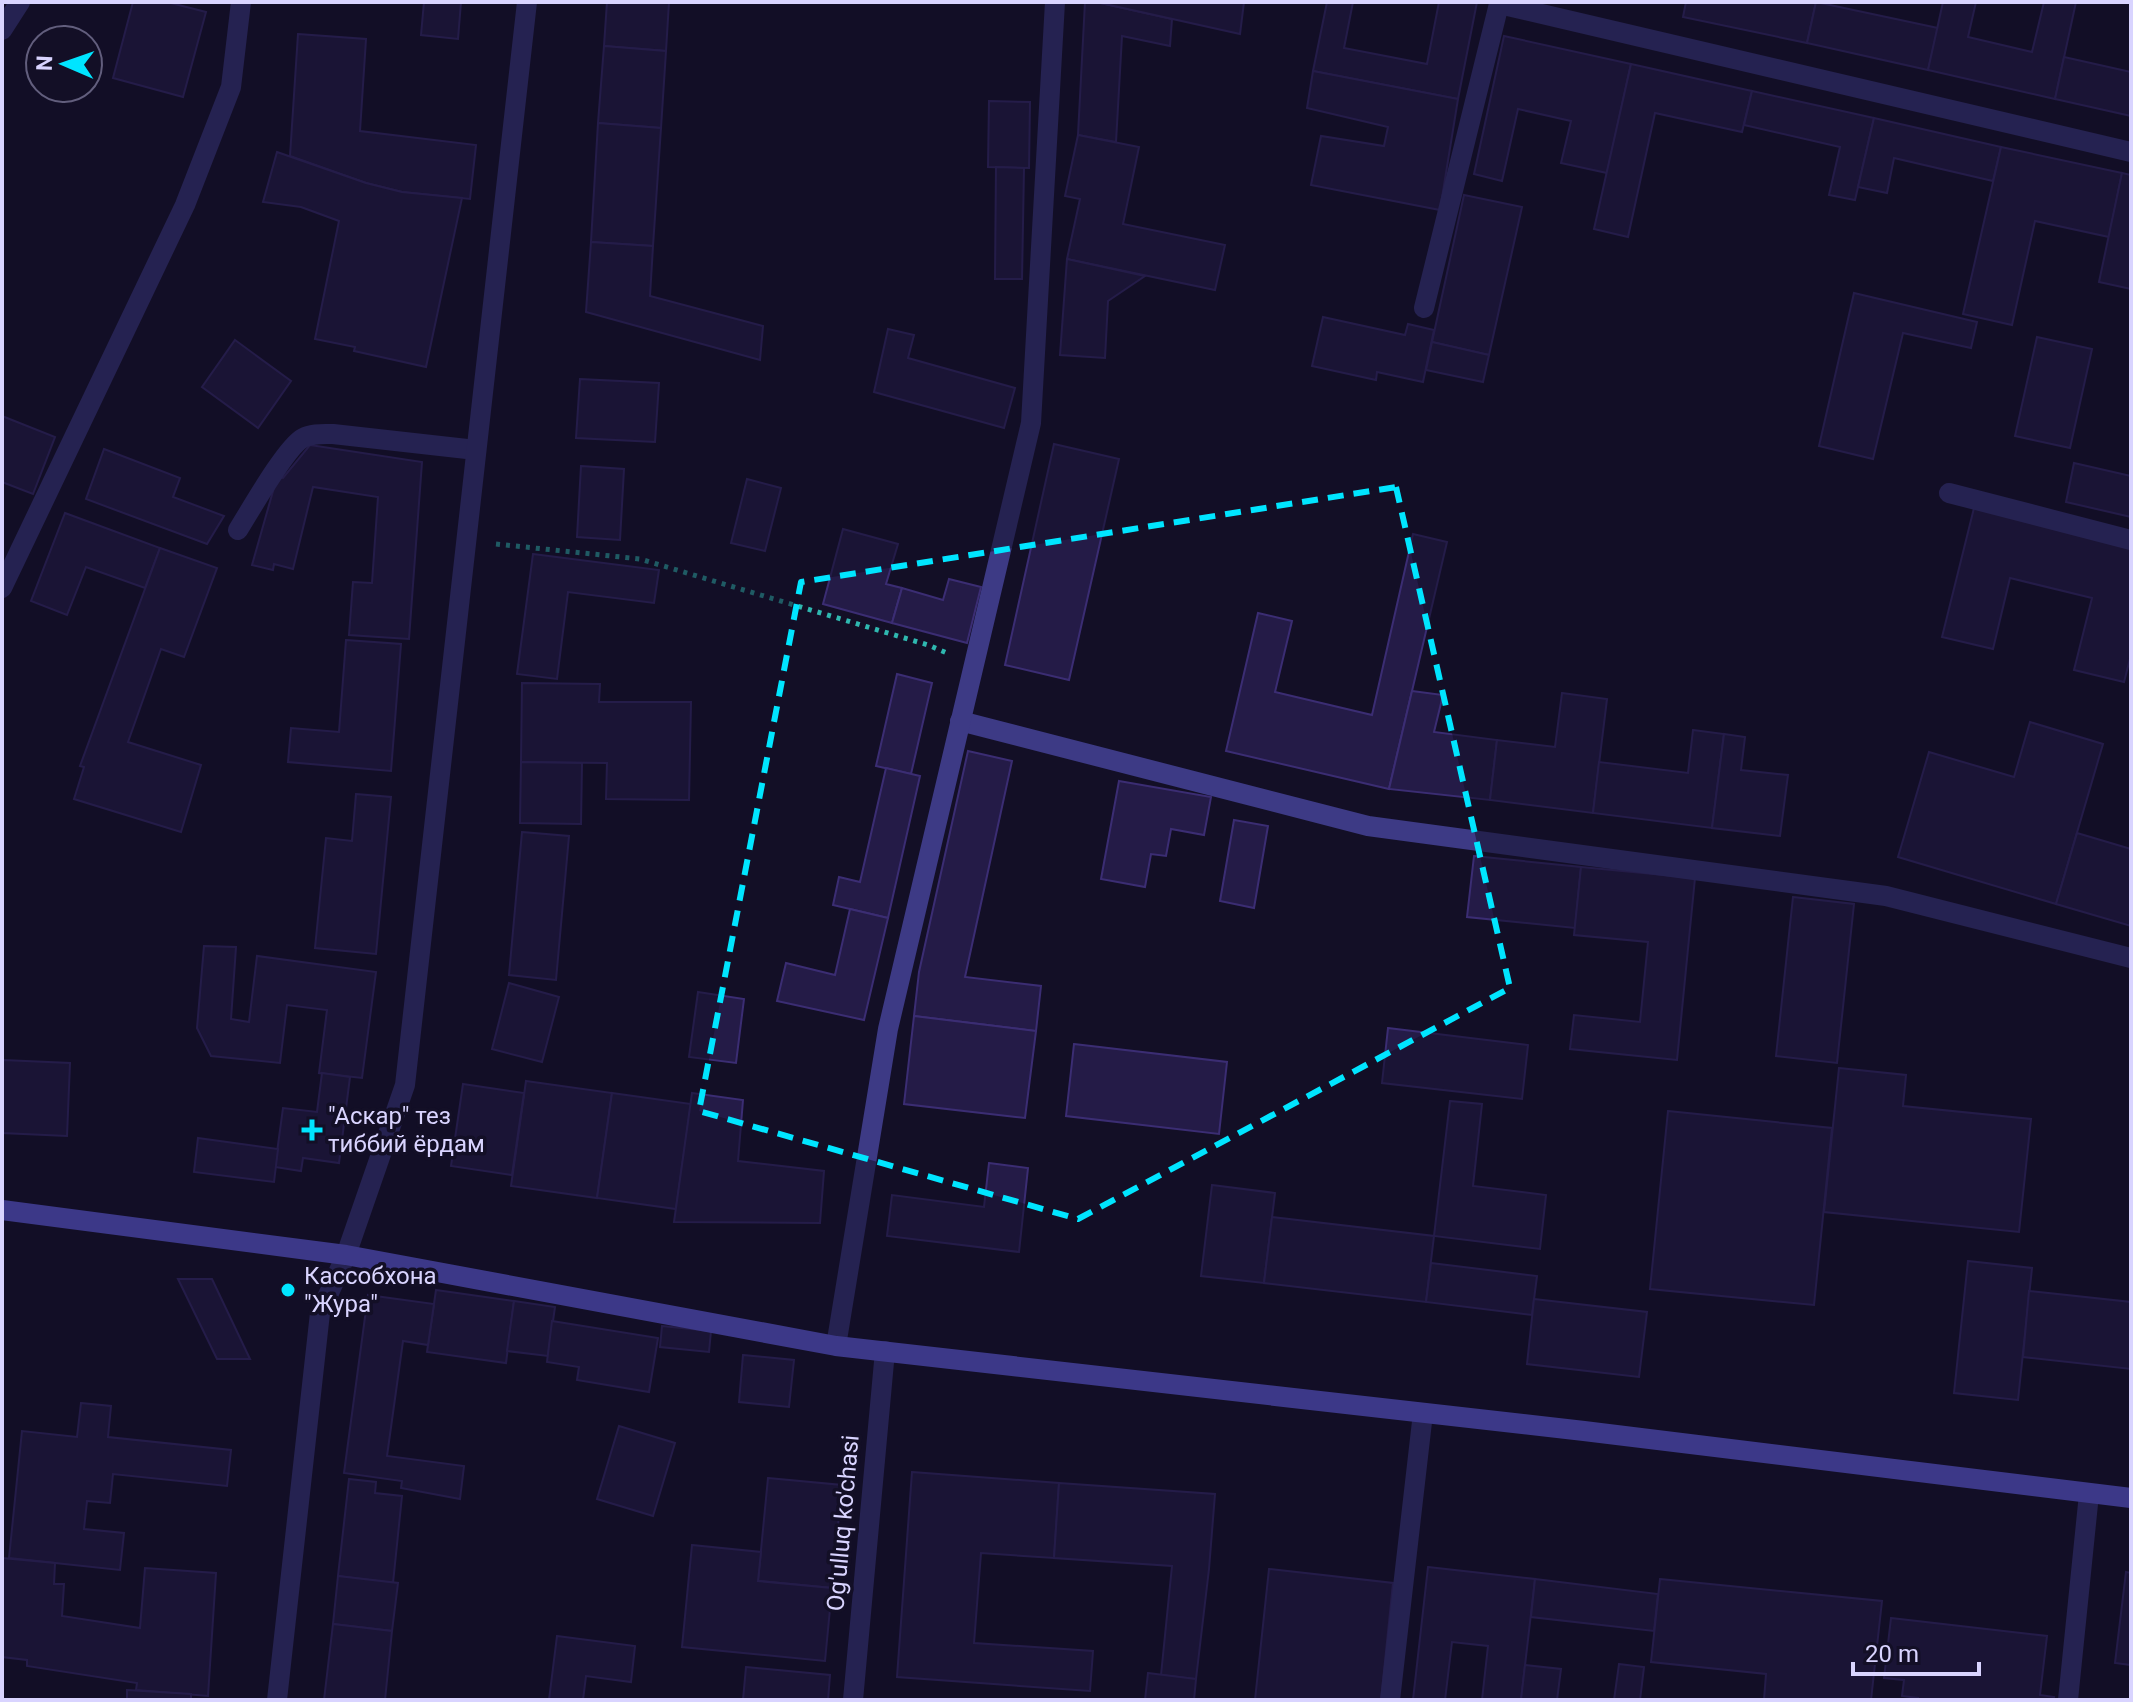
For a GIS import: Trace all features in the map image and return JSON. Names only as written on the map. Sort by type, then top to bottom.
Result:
[{"type":"main road","points":[[2,1210],[346,1255],[836,1346],[2131,1498]]},
{"type":"street","points":[[2,30],[20,2]]},
{"type":"street","points":[[2,588],[185,205],[231,87],[241,2]]},
{"type":"street","points":[[277,1700],[320,1313],[346,1255],[405,1085],[527,2]]},
{"type":"street","points":[[836,1346],[888,1029],[1031,423],[1055,2]]},
{"type":"street","points":[[1424,308],[1499,3],[2131,152]]},
{"type":"street","points":[[238,530],[282,460],[301,438],[333,434],[476,450]]},
{"type":"street","points":[[1949,493],[2131,540]]},
{"type":"street","points":[[960,721],[1368,826],[1886,896],[2131,958]]},
{"type":"street","name":"Og'ulluq ko'chasi","points":[[853,1700],[885,1351]]},
{"type":"street","points":[[1390,1700],[1423,1413]]},
{"type":"street","points":[[2068,1700],[2089,1494]]},
{"type":"path","points":[[466,541],[640,559],[928,645],[974,664]]},
{"type":"highlighted area","points":[[1396,487],[1510,988],[1078,1219],[699,1111],[801,582]]},
{"type":"building","points":[[133,2],[167,2],[206,12],[183,97],[113,78]]},
{"type":"building","points":[[424,2],[461,2],[458,39],[421,35]]},
{"type":"building","points":[[607,2],[669,2],[666,51],[604,46]]},
{"type":"building","points":[[1085,2],[1172,19],[1170,46],[1122,36],[1116,142],[1078,135]]},
{"type":"building","points":[[1096,2],[1244,2],[1240,34]]},
{"type":"building","points":[[1327,2],[1353,2],[1344,48],[1427,64],[1439,2],[1477,2],[1458,99],[1313,71]]},
{"type":"building","points":[[1686,2],[1816,2],[1807,43],[1683,17]]},
{"type":"building","points":[[1816,2],[1938,28],[1928,70],[1807,43]]},
{"type":"building","points":[[1943,2],[1976,2],[1968,37],[2032,52],[2044,2],[2076,2],[2055,99],[1928,70]]},
{"type":"building","points":[[298,34],[366,39],[360,131],[476,145],[470,199],[402,192],[366,183],[290,156]]},
{"type":"building","points":[[1504,36],[1631,64],[1607,173],[1561,163],[1571,121],[1518,109],[1502,181],[1474,174]]},
{"type":"building","points":[[604,46],[666,51],[661,128],[598,123]]},
{"type":"building","points":[[2064,57],[2131,72],[2131,116],[2055,99]]},
{"type":"building","points":[[1631,64],[1752,91],[1742,132],[1655,113],[1628,237],[1594,229]]},
{"type":"building","points":[[1313,71],[1458,99],[1440,210],[1311,185],[1321,136],[1384,146],[1388,127],[1307,108]]},
{"type":"building","points":[[1752,91],[1874,118],[1855,200],[1829,195],[1840,147],[1744,125]]},
{"type":"building","points":[[989,101],[1030,102],[1029,168],[988,167]]},
{"type":"building","points":[[1874,118],[2001,147],[1993,181],[1894,158],[1887,193],[1858,187]]},
{"type":"building","points":[[598,123],[661,128],[653,246],[591,242]]},
{"type":"building","points":[[1078,135],[1139,147],[1123,224],[1225,245],[1215,290],[1067,259],[1080,199],[1065,196]]},
{"type":"building","points":[[2001,147],[2122,173],[2109,237],[2035,221],[2012,325],[1963,314]]},
{"type":"building","points":[[277,152],[366,183],[402,192],[462,198],[426,367],[315,339],[339,221],[301,207],[263,202]]},
{"type":"building","points":[[996,167],[1024,168],[1022,279],[995,279]]},
{"type":"building","points":[[2122,173],[2131,175],[2131,289],[2099,282]]},
{"type":"building","points":[[1464,195],[1522,207],[1489,355],[1432,342]]},
{"type":"building","points":[[591,242],[653,246],[650,296],[763,326],[760,360],[586,312]]},
{"type":"building","points":[[1067,259],[1145,276],[1108,301],[1105,358],[1060,355]]},
{"type":"building","points":[[1854,293],[1977,322],[1971,348],[1903,333],[1873,459],[1819,446]]},
{"type":"building","points":[[1323,317],[1405,335],[1408,324],[1434,330],[1423,382],[1377,372],[1376,380],[1312,366]]},
{"type":"building","points":[[888,329],[914,335],[908,358],[1015,388],[1004,428],[874,392]]},
{"type":"building","points":[[2037,337],[2092,349],[2070,448],[2015,436]]},
{"type":"building","points":[[235,340],[291,381],[258,428],[202,387]]},
{"type":"building","points":[[1432,342],[1489,355],[1483,382],[1426,370]]},
{"type":"building","points":[[580,379],[659,383],[655,442],[576,438]]},
{"type":"building","points":[[2,416],[55,437],[33,494],[2,482]]},
{"type":"building","points":[[1054,444],[1119,459],[1069,680],[1005,665]]},
{"type":"building","points":[[310,445],[422,462],[409,639],[349,635],[353,582],[372,583],[378,497],[313,487],[293,569],[274,564],[273,570],[252,565],[277,477],[283,478]]},
{"type":"building","points":[[104,449],[180,478],[173,497],[224,516],[207,544],[86,499]]},
{"type":"building","points":[[2074,463],[2131,476],[2131,517],[2066,502]]},
{"type":"building","points":[[581,466],[624,469],[620,540],[577,537]]},
{"type":"building","points":[[747,479],[781,488],[765,551],[731,543]]},
{"type":"building","points":[[1974,508],[2131,547],[2131,655],[2124,682],[2074,670],[2092,598],[2010,578],[1993,649],[1942,637]]},
{"type":"building","points":[[65,513],[160,548],[145,588],[86,567],[67,615],[31,601]]},
{"type":"building","points":[[843,529],[898,544],[886,584],[902,588],[892,623],[823,604]]},
{"type":"building","points":[[1413,534],[1447,542],[1389,789],[1226,751],[1258,613],[1292,621],[1275,692],[1372,715]]},
{"type":"building","points":[[160,548],[217,568],[184,657],[161,649],[128,742],[201,765],[181,832],[74,799],[84,767],[80,766]]},
{"type":"building","points":[[533,554],[659,570],[654,603],[568,592],[557,679],[517,674]]},
{"type":"building","points":[[949,579],[981,587],[967,643],[892,623],[902,588],[943,600]]},
{"type":"building","points":[[346,640],[401,644],[391,771],[288,762],[291,728],[339,732]]},
{"type":"building","points":[[897,674],[932,683],[911,774],[876,766]]},
{"type":"building","points":[[522,683],[600,684],[599,702],[691,702],[689,800],[606,799],[607,763],[521,762]]},
{"type":"building","points":[[1412,691],[1443,695],[1434,732],[1497,740],[1490,800],[1389,789]]},
{"type":"building","points":[[1562,693],[1607,699],[1593,813],[1490,800],[1497,740],[1555,747]]},
{"type":"building","points":[[2030,722],[2103,744],[2056,904],[1898,857],[1929,752],[2014,777]]},
{"type":"building","points":[[1693,730],[1724,734],[1712,828],[1593,813],[1599,762],[1688,773]]},
{"type":"building","points":[[1724,734],[1745,737],[1741,770],[1788,775],[1780,836],[1712,828]]},
{"type":"building","points":[[968,751],[1012,761],[965,977],[1041,986],[1036,1031],[914,1016],[919,972]]},
{"type":"building","points":[[521,762],[582,763],[581,824],[520,823]]},
{"type":"building","points":[[886,768],[920,776],[888,918],[833,905],[839,877],[860,882]]},
{"type":"building","points":[[1119,781],[1211,797],[1204,835],[1171,829],[1166,856],[1151,854],[1145,887],[1101,879]]},
{"type":"building","points":[[356,794],[391,797],[376,954],[315,948],[326,838],[352,841]]},
{"type":"building","points":[[1234,820],[1268,826],[1254,908],[1220,901]]},
{"type":"building","points":[[522,832],[569,836],[556,980],[509,975]]},
{"type":"building","points":[[2077,833],[2131,849],[2131,926],[2056,904]]},
{"type":"building","points":[[1474,856],[1581,867],[1575,928],[1467,917]]},
{"type":"building","points":[[1581,867],[1695,878],[1677,1060],[1570,1049],[1574,1015],[1640,1022],[1648,942],[1574,935]]},
{"type":"building","points":[[1793,897],[1854,904],[1837,1063],[1776,1056]]},
{"type":"building","points":[[850,909],[888,918],[864,1020],[777,1001],[786,963],[835,975]]},
{"type":"building","points":[[204,946],[236,947],[231,1019],[249,1022],[257,956],[376,972],[362,1078],[319,1073],[327,1010],[287,1005],[280,1063],[211,1056],[197,1028]]},
{"type":"building","points":[[509,983],[559,997],[542,1062],[492,1049]]},
{"type":"building","points":[[698,992],[744,999],[736,1063],[689,1057]]},
{"type":"building","points":[[914,1016],[1036,1031],[1025,1118],[904,1104]]},
{"type":"building","points":[[1388,1028],[1528,1045],[1522,1099],[1382,1083]]},
{"type":"building","points":[[1074,1044],[1227,1062],[1219,1134],[1066,1116]]},
{"type":"building","points":[[3,1060],[70,1063],[67,1136],[2,1133]]},
{"type":"building","points":[[1839,1068],[1906,1075],[1903,1106],[2031,1119],[2019,1232],[1824,1212]]},
{"type":"building","name":"\"Аскар\" тез тиббий ёрдам","points":[[322,1073],[350,1077],[339,1163],[303,1158],[301,1171],[275,1167],[283,1108],[317,1112]]},
{"type":"building","points":[[526,1081],[612,1093],[597,1198],[511,1186]]},
{"type":"building","points":[[463,1084],[524,1093],[512,1175],[451,1166]]},
{"type":"building","points":[[612,1093],[691,1104],[676,1209],[597,1198]]},
{"type":"building","points":[[692,1093],[743,1100],[738,1161],[824,1171],[820,1223],[674,1222]]},
{"type":"building","points":[[1450,1101],[1482,1104],[1473,1186],[1546,1195],[1540,1249],[1434,1236]]},
{"type":"building","points":[[1668,1111],[1832,1128],[1814,1305],[1650,1289]]},
{"type":"building","points":[[198,1138],[278,1149],[274,1182],[194,1172]]},
{"type":"building","points":[[989,1163],[1028,1168],[1019,1252],[887,1236],[892,1195],[984,1207]]},
{"type":"building","points":[[1212,1185],[1275,1193],[1264,1283],[1201,1276]]},
{"type":"building","points":[[1272,1217],[1434,1236],[1426,1302],[1264,1283]]},
{"type":"building","points":[[1968,1261],[2032,1268],[2018,1400],[1954,1393]]},
{"type":"building","points":[[1431,1263],[1537,1276],[1532,1315],[1426,1302]]},
{"type":"building","points":[[178,1279],[212,1279],[250,1359],[217,1359]]},
{"type":"building","points":[[436,1290],[514,1301],[506,1363],[427,1352]]},
{"type":"building","points":[[2029,1291],[2131,1302],[2131,1369],[2023,1357]]},
{"type":"building","points":[[368,1295],[434,1304],[428,1345],[403,1341],[387,1456],[464,1466],[460,1499],[401,1488],[402,1481],[344,1473]]},
{"type":"building","points":[[1534,1299],[1647,1312],[1639,1377],[1527,1364]]},
{"type":"building","points":[[514,1301],[555,1307],[548,1356],[507,1351]]},
{"type":"building","points":[[552,1321],[658,1338],[649,1392],[577,1380],[579,1367],[547,1362]]},
{"type":"building","points":[[662,1326],[711,1331],[709,1352],[660,1347]]},
{"type":"building","points":[[743,1355],[794,1360],[789,1407],[739,1402]]},
{"type":"building","points":[[81,1403],[111,1406],[108,1437],[231,1450],[227,1486],[113,1474],[110,1503],[87,1501],[84,1529],[124,1533],[120,1570],[9,1558],[22,1431],[77,1437]]},
{"type":"building","points":[[619,1426],[675,1443],[653,1516],[597,1499]]},
{"type":"building","points":[[912,1472],[1059,1483],[1054,1558],[981,1553],[974,1643],[1093,1651],[1090,1691],[897,1677]]},
{"type":"building","points":[[768,1478],[842,1485],[832,1588],[758,1581]]},
{"type":"building","points":[[349,1479],[376,1482],[375,1493],[402,1496],[393,1583],[338,1576]]},
{"type":"building","points":[[1059,1483],[1215,1494],[1196,1679],[1161,1675],[1172,1566],[1054,1558]]},
{"type":"building","points":[[692,1545],[761,1552],[758,1581],[832,1588],[825,1661],[682,1647]]},
{"type":"building","points":[[2,1558],[55,1563],[54,1584],[64,1584],[62,1616],[140,1628],[145,1568],[216,1573],[208,1696],[136,1690],[137,1683],[27,1666],[27,1660],[2,1657]]},
{"type":"building","points":[[1428,1567],[1535,1579],[1521,1700],[1482,1700],[1488,1646],[1452,1642],[1445,1700],[1413,1700]]},
{"type":"building","points":[[1269,1569],[1393,1583],[1381,1700],[1255,1700]]},
{"type":"building","points":[[2126,1572],[2131,1573],[2131,1665],[2115,1663]]},
{"type":"building","points":[[338,1576],[398,1583],[392,1631],[333,1624]]},
{"type":"building","points":[[1535,1579],[1658,1594],[1654,1631],[1531,1617]]},
{"type":"building","points":[[1660,1579],[1882,1601],[1871,1700],[1764,1700],[1766,1674],[1651,1662]]},
{"type":"building","points":[[1891,1618],[2047,1636],[2040,1695],[2054,1697],[2053,1700],[1918,1700],[1902,1696],[1904,1680],[1884,1678]]},
{"type":"building","points":[[333,1624],[392,1631],[385,1700],[324,1700]]},
{"type":"building","points":[[557,1636],[635,1646],[631,1682],[586,1676],[583,1700],[549,1700]]},
{"type":"building","points":[[1619,1664],[1644,1667],[1640,1700],[1614,1700]]},
{"type":"building","points":[[1525,1665],[1561,1669],[1557,1700],[1521,1700]]},
{"type":"building","points":[[746,1667],[830,1675],[828,1700],[743,1700]]},
{"type":"building","points":[[1148,1673],[1196,1679],[1194,1700],[1145,1700]]},
{"type":"building","points":[[127,1690],[191,1694],[191,1700],[127,1700]]},
{"type":"place","name":"\"Аскар\" тез тиббий ёрдам","points":[[312,1130]]},
{"type":"place","name":"Кассобхона \"Жура\"","points":[[288,1290]]}]
